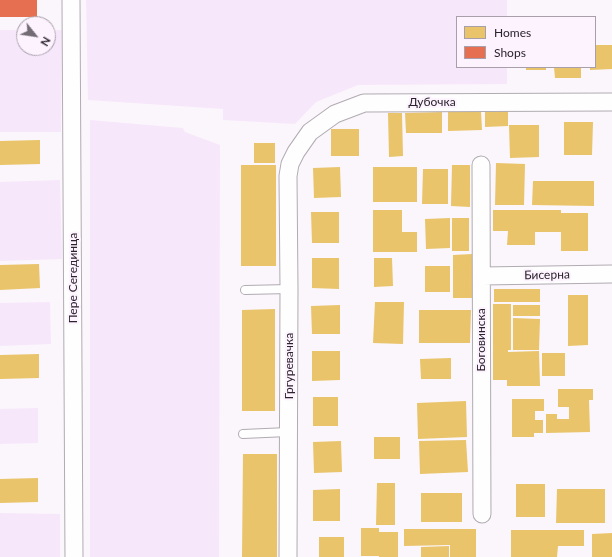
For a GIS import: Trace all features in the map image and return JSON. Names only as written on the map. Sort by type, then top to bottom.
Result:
[{"type":"street","name":"Пере Сегединца","points":[[71,0],[74,557]]},
{"type":"street","name":"Дубочка","points":[[288,176],[290,164],[296,152],[310,132],[335,114],[364,103],[612,102]]},
{"type":"street","name":"Боговинска","points":[[481,165],[482,514]]},
{"type":"street","name":"Гргуревачка","points":[[288,176],[288,557]]},
{"type":"street","name":"Бисерна","points":[[482,276],[612,274]]},
{"type":"lane","points":[[245,290],[289,289]]},
{"type":"lane","points":[[243,434],[288,432]]},
{"type":"shaded area","points":[[86,0],[507,0],[507,16],[456,16],[456,68],[507,68],[507,84],[358,85],[316,102],[295,124],[223,120],[223,109],[88,100]]},
{"type":"shaded area","points":[[0,30],[16,30],[16,56],[56,56],[56,30],[62,30],[61,132],[0,132]]},
{"type":"shaded area","points":[[90,120],[183,128],[185,132],[220,145],[219,557],[90,557]]},
{"type":"shaded area","points":[[60,180],[62,259],[0,261],[0,182]]},
{"type":"shaded area","points":[[50,302],[51,344],[0,346],[0,303]]},
{"type":"shaded area","points":[[38,408],[38,443],[0,444],[0,409]]},
{"type":"shaded area","points":[[0,513],[60,514],[60,557],[0,557]]},
{"type":"building: Homes","points":[[596,45],[612,45],[612,69],[590,70],[590,68],[596,68]]},
{"type":"building: Homes","points":[[526,68],[546,68],[546,70],[526,70]]},
{"type":"building: Homes","points":[[554,68],[581,68],[581,78],[555,78]]},
{"type":"building: Homes","points":[[508,110],[508,126],[485,127],[485,111]]},
{"type":"building: Homes","points":[[448,111],[481,111],[482,130],[448,131]]},
{"type":"building: Homes","points":[[442,112],[442,133],[406,133],[405,113]]},
{"type":"building: Homes","points":[[388,113],[402,113],[403,156],[389,157]]},
{"type":"building: Homes","points":[[564,122],[593,122],[592,155],[564,155]]},
{"type":"building: Homes","points":[[509,125],[539,125],[539,157],[510,158]]},
{"type":"building: Homes","points":[[331,129],[359,129],[359,156],[331,156]]},
{"type":"building: Homes","points":[[40,140],[40,164],[0,165],[0,141]]},
{"type":"building: Homes","points":[[254,143],[275,143],[275,163],[254,163]]},
{"type":"building: Homes","points":[[496,163],[525,164],[524,205],[495,205]]},
{"type":"building: Homes","points":[[241,165],[276,165],[276,266],[241,266]]},
{"type":"building: Homes","points":[[452,165],[470,165],[470,207],[451,206]]},
{"type":"building: Homes","points":[[340,167],[341,197],[314,198],[313,168]]},
{"type":"building: Homes","points":[[373,167],[417,167],[417,202],[373,202]]},
{"type":"building: Homes","points":[[423,169],[448,169],[448,204],[422,204]]},
{"type":"building: Homes","points":[[533,181],[594,181],[594,206],[532,205]]},
{"type":"building: Homes","points":[[373,210],[402,210],[402,232],[417,232],[417,252],[373,252]]},
{"type":"building: Homes","points":[[493,210],[561,210],[561,213],[588,213],[588,251],[561,251],[561,232],[535,232],[535,245],[507,245],[508,231],[493,231]]},
{"type":"building: Homes","points":[[311,212],[339,212],[339,243],[312,243]]},
{"type":"building: Homes","points":[[450,218],[450,248],[426,249],[425,219]]},
{"type":"building: Homes","points":[[452,218],[469,218],[469,251],[452,251]]},
{"type":"building: Homes","points":[[472,254],[472,298],[453,298],[453,255]]},
{"type":"building: Homes","points":[[312,258],[339,258],[339,289],[312,288]]},
{"type":"building: Homes","points":[[374,258],[392,258],[393,286],[374,287]]},
{"type":"building: Homes","points":[[39,264],[40,288],[0,290],[0,265]]},
{"type":"building: Homes","points":[[425,266],[450,266],[450,292],[425,292]]},
{"type":"building: Homes","points":[[494,289],[540,289],[540,302],[494,302]]},
{"type":"building: Homes","points":[[568,295],[588,295],[588,345],[568,346]]},
{"type":"building: Homes","points":[[375,302],[404,302],[403,344],[373,343]]},
{"type":"building: Homes","points":[[493,304],[511,304],[511,350],[508,350],[508,352],[539,351],[540,386],[507,386],[507,380],[493,380]]},
{"type":"building: Homes","points":[[340,305],[340,334],[312,334],[311,306]]},
{"type":"building: Homes","points":[[513,305],[540,305],[540,316],[513,316]]},
{"type":"building: Homes","points":[[275,309],[275,411],[242,411],[242,310]]},
{"type":"building: Homes","points":[[419,310],[471,310],[470,343],[419,343]]},
{"type":"building: Homes","points":[[513,318],[540,319],[539,350],[513,350]]},
{"type":"building: Homes","points":[[312,351],[340,351],[340,380],[312,381]]},
{"type":"building: Homes","points":[[542,353],[565,353],[565,376],[542,376]]},
{"type":"building: Homes","points":[[39,354],[39,378],[0,379],[0,355]]},
{"type":"building: Homes","points":[[451,358],[451,379],[421,379],[420,359]]},
{"type":"building: Homes","points":[[558,389],[593,389],[593,400],[589,400],[590,432],[546,433],[546,414],[557,414],[557,419],[569,419],[569,407],[558,407]]},
{"type":"building: Homes","points":[[313,397],[338,397],[338,426],[313,426]]},
{"type":"building: Homes","points":[[512,399],[544,399],[544,411],[535,411],[535,420],[543,420],[543,433],[534,433],[534,437],[512,437]]},
{"type":"building: Homes","points":[[466,401],[467,437],[418,439],[417,403]]},
{"type":"building: Homes","points":[[374,437],[400,437],[400,459],[374,459]]},
{"type":"building: Homes","points":[[466,440],[468,472],[420,474],[419,441]]},
{"type":"building: Homes","points":[[341,441],[342,472],[314,473],[313,442]]},
{"type":"building: Homes","points":[[243,454],[277,454],[277,557],[242,557]]},
{"type":"building: Homes","points":[[38,478],[38,502],[0,503],[0,479]]},
{"type":"building: Homes","points":[[377,483],[395,483],[395,525],[376,525]]},
{"type":"building: Homes","points":[[516,484],[545,484],[545,517],[516,517]]},
{"type":"building: Homes","points":[[340,489],[340,521],[313,521],[313,490]]},
{"type":"building: Homes","points":[[557,489],[605,489],[605,523],[556,523]]},
{"type":"building: Homes","points":[[421,493],[462,493],[462,522],[421,522]]},
{"type":"building: Homes","points":[[361,528],[379,528],[379,532],[398,532],[398,557],[361,556]]},
{"type":"building: Homes","points":[[404,529],[476,529],[476,557],[450,557],[450,545],[404,546]]},
{"type":"building: Homes","points":[[511,530],[584,530],[584,546],[558,546],[557,557],[511,557]]},
{"type":"building: Homes","points":[[612,533],[612,557],[592,557],[592,534]]},
{"type":"building: Homes","points":[[319,537],[344,537],[344,557],[319,557]]},
{"type":"building: Homes","points":[[449,546],[449,557],[421,557],[421,547]]},
{"type":"building: Shops","points":[[0,0],[37,0],[37,16],[0,17]]}]
